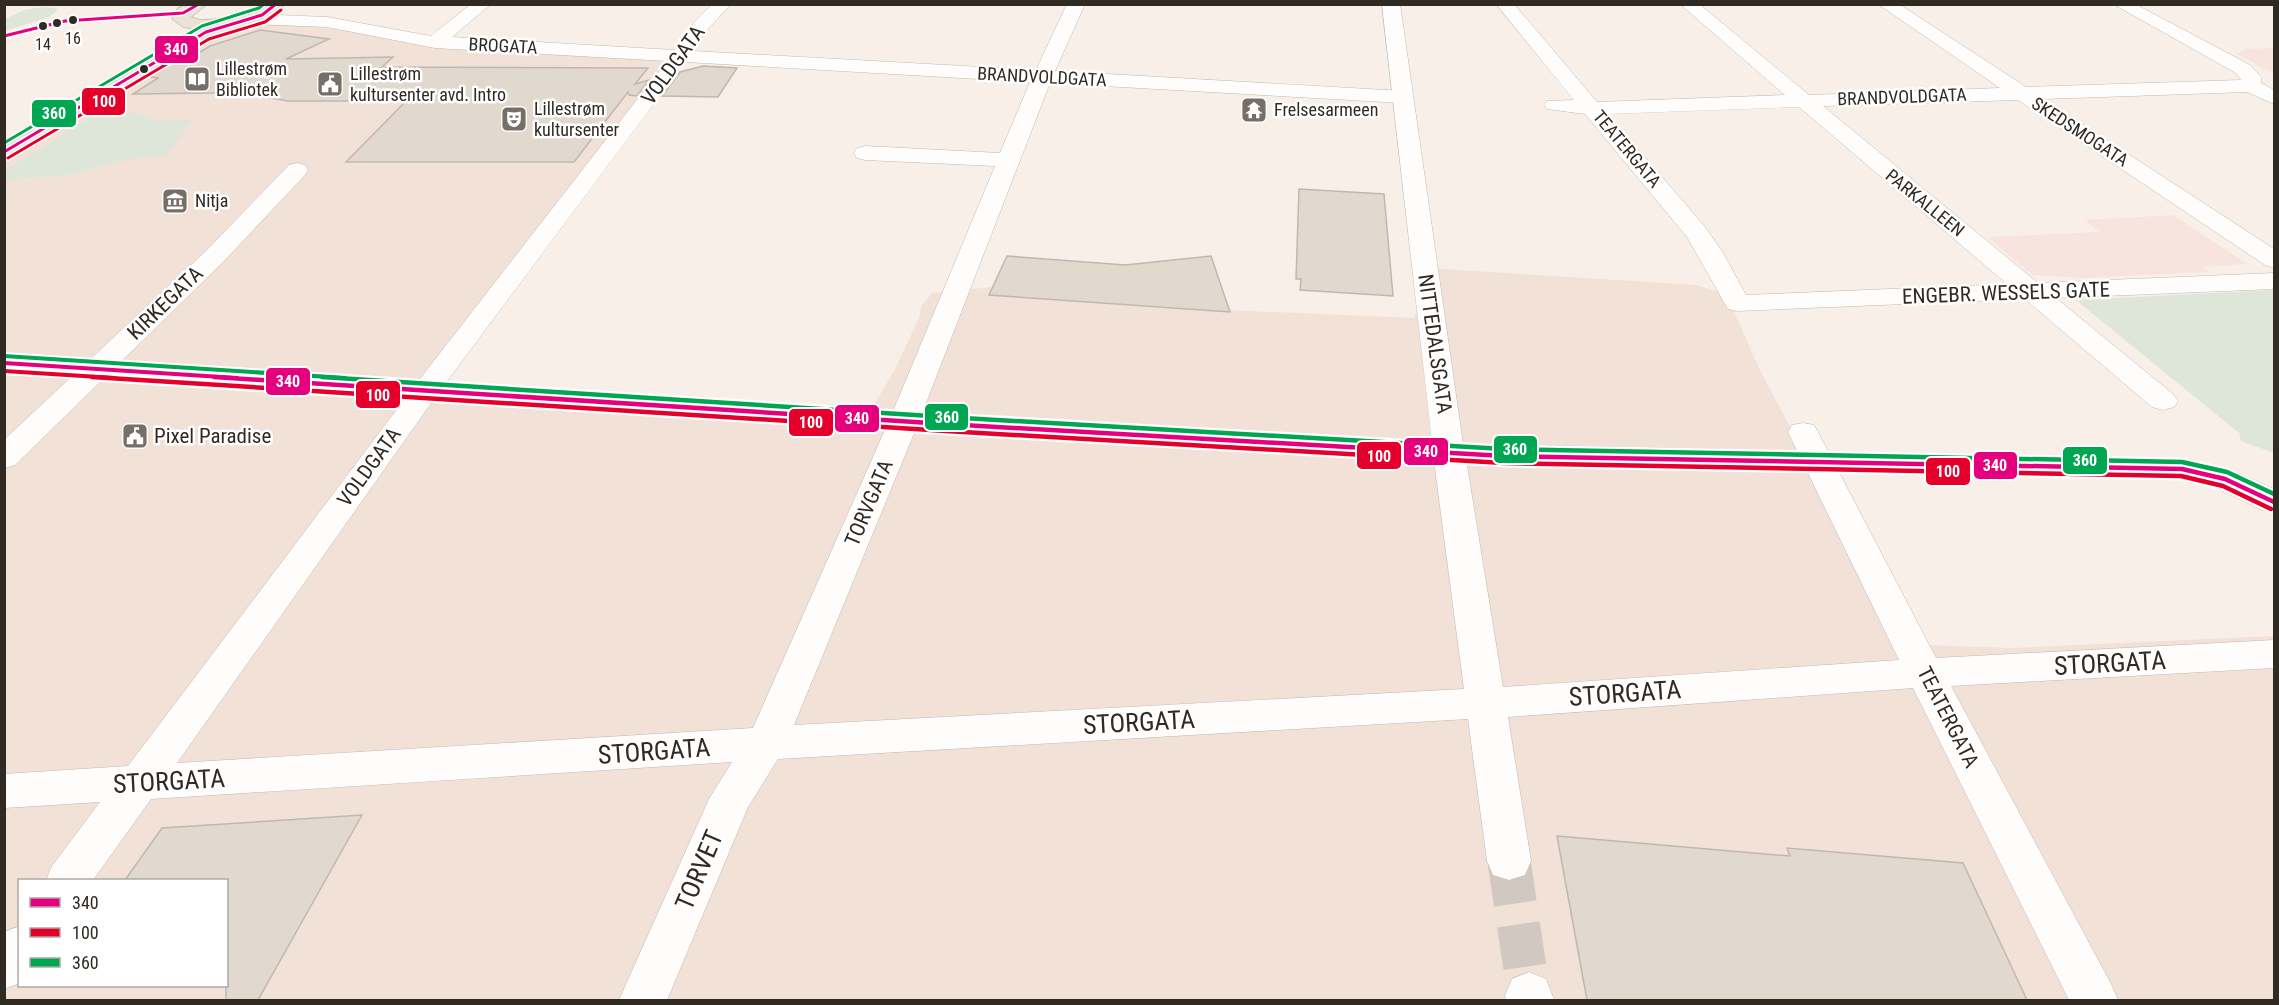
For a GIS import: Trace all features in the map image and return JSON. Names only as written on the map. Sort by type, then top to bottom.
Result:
[{"type":"main road","points":[[4,152],[187,42],[224,25],[251,19],[276,6]]},
{"type":"main road","points":[[4,133],[192,11],[224,25]]},
{"type":"street","points":[[435,42],[483,4]]},
{"type":"street","name":"VOLDGATA","points":[[69,879],[426,390],[681,56],[701,25],[723,4]]},
{"type":"street","name":"TORVGATA","points":[[766,744],[904,421],[1041,81],[1076,4]]},
{"type":"street","name":"NITTEDALSGATA","points":[[1391,4],[1449,453],[1509,861]]},
{"type":"street","name":"TEATERGATA","points":[[1504,4],[1696,232],[1737,303]]},
{"type":"street","name":"PARKALLEEN","points":[[1688,4],[2163,401]]},
{"type":"street","name":"SKEDSMOGATA","points":[[1886,4],[2274,260]]},
{"type":"street","points":[[2121,4],[2242,69],[2251,77],[2251,86],[2274,98]]},
{"type":"street","name":"BROGATA","points":[[276,6],[327,22]]},
{"type":"street","name":"BROGATA","points":[[251,19],[327,22],[435,42],[681,56]]},
{"type":"street","name":"BRANDVOLDGATA","points":[[681,56],[1041,81],[1403,97]]},
{"type":"street","name":"BRANDVOLDGATA","points":[[1554,105],[1592,108],[2251,86]]},
{"type":"street","points":[[865,153],[1008,160]]},
{"type":"street","name":"KIRKEGATA","points":[[4,458],[214,257],[297,170]]},
{"type":"street","name":"ENGEBR. WESSELS GATE","points":[[1737,303],[2274,281]]},
{"type":"street","points":[[4,363],[904,421],[1449,453],[1811,447],[2182,469],[2225,479],[2274,502]]},
{"type":"street","name":"TEATERGATA","points":[[1811,447],[2094,1000]]},
{"type":"street","name":"STORGATA","points":[[4,791],[1485,703],[1926,673],[2274,654]]},
{"type":"street","name":"TORVET","points":[[643,1000],[730,799],[766,744]]},
{"type":"street","points":[[4,967],[18,949]]},
{"type":"shaded area","points":[[42,7],[58,10],[49,17],[5,31],[5,19],[24,10]]},
{"type":"shaded area","points":[[234,21],[314,26],[447,46],[676,59],[434,387],[870,412],[895,369],[919,318],[921,307],[932,293],[993,287],[1204,309],[1414,318],[1423,292],[1426,268],[1697,285],[1727,295],[1757,364],[1823,490],[1926,645],[2012,648],[2274,636],[2274,1000],[5,1000],[4,155]]},
{"type":"shaded area","points":[[2274,48],[2274,74],[2237,54],[2245,49]]},
{"type":"shaded area","points":[[101,111],[137,113],[157,121],[192,120],[166,155],[132,159],[66,175],[5,180],[5,170]]},
{"type":"shaded area","points":[[2173,215],[2248,264],[2203,267],[2210,272],[2081,278],[2032,275],[1988,237],[2099,232],[2085,220]]},
{"type":"shaded area","points":[[2274,290],[2274,453],[2241,441],[2239,433],[2076,300]]},
{"type":"building","points":[[260,30],[329,39],[286,59],[393,57],[382,67],[648,68],[635,84],[649,80],[637,96],[629,95],[628,92],[574,162],[346,162],[406,101],[288,101],[221,89],[214,93],[133,94],[158,78],[151,77],[151,75],[173,61],[185,61],[210,46]]},
{"type":"building","points":[[703,66],[737,68],[718,97],[662,96],[680,72]]},
{"type":"building","points":[[1299,189],[1384,194],[1393,296],[1300,290],[1301,279],[1296,279]]},
{"type":"building","points":[[1007,256],[1125,265],[1211,256],[1230,312],[989,295]]},
{"type":"building","points":[[362,815],[258,1000],[226,1000],[228,879],[126,879],[162,828]]},
{"type":"building","points":[[1557,836],[1790,856],[1787,848],[1963,863],[2027,1000],[1587,1000]]},
{"type":"tunnel","points":[[1509,861],[1529,995]]},
{"type":"transit line","name":"340","points":[[4,36],[65,21],[183,13],[199,4]]},
{"type":"transit line","name":"360","points":[[4,143],[202,26],[259,8],[264,4]]},
{"type":"transit line","name":"340","points":[[4,152],[206,32],[262,15],[276,4]]},
{"type":"transit line","name":"100","points":[[8,158],[209,39],[265,22],[281,10]]},
{"type":"transit line","name":"360","points":[[4,356],[946,417],[1504,449],[2182,462],[2227,472],[2274,494]]},
{"type":"transit line","name":"340","points":[[4,363],[946,424],[1504,456],[2182,469],[2225,479],[2274,502]]},
{"type":"transit line","name":"100","points":[[4,371],[946,431],[1504,463],[2181,476],[2223,486],[2271,509]]},
{"type":"place","name":"16","points":[[73,20]]},
{"type":"place","name":"14","points":[[43,26]]},
{"type":"place","name":"Lillestrøm Bibliotek","points":[[197,79]]},
{"type":"place","name":"Lillestrøm kultursenter avd. Intro","points":[[330,84]]},
{"type":"place","name":"Frelsesarmeen","points":[[1254,110]]},
{"type":"place","name":"Lillestrøm kultursenter","points":[[514,119]]},
{"type":"place","name":"Nitja","points":[[175,201]]},
{"type":"place","name":"Pixel Paradise","points":[[135,436]]}]
